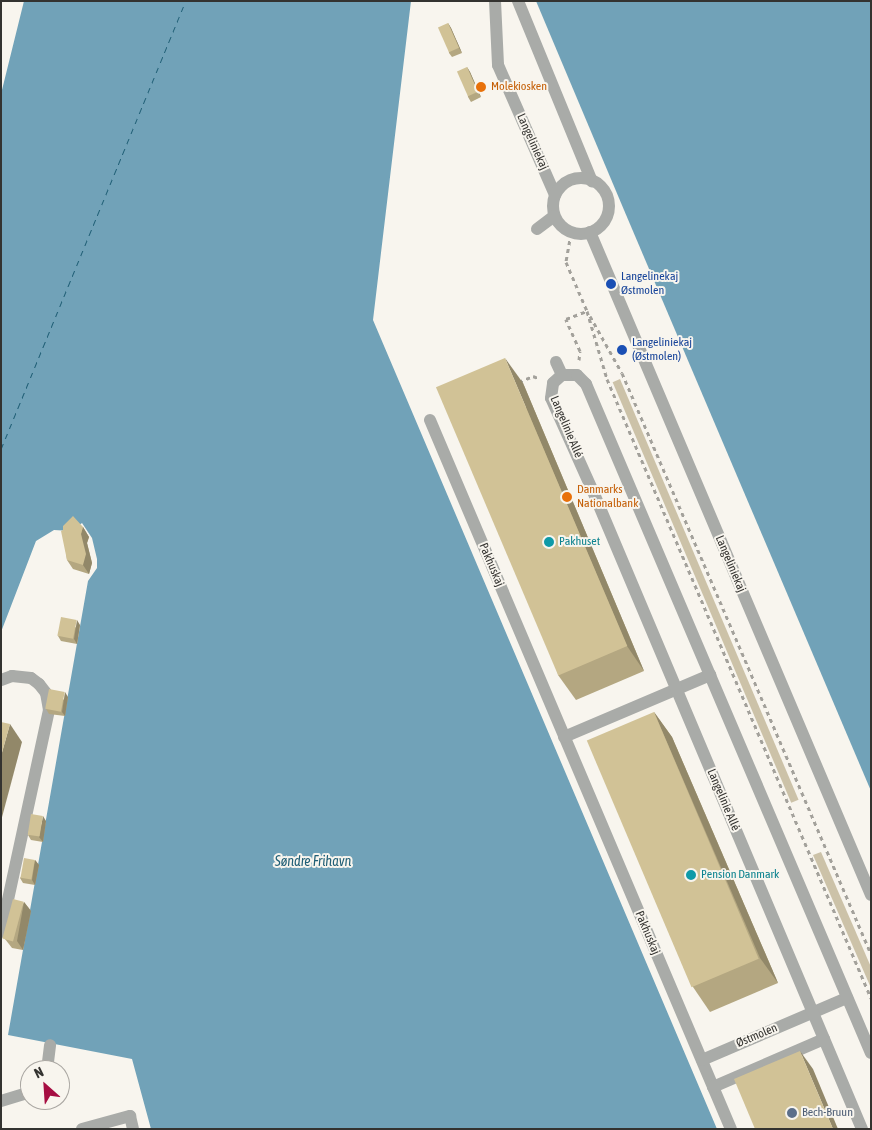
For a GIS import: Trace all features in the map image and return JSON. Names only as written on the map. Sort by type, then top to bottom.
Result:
[{"type":"street","name":"Langeliniekaj","points":[[495,1],[498,65],[555,195]]},
{"type":"street","points":[[518,1],[592,181]]},
{"type":"street","points":[[583,178],[592,181],[605,192],[609,210],[606,219],[598,228],[590,232],[580,234],[571,232],[560,225],[554,216],[555,195],[570,180],[583,178]]},
{"type":"street","points":[[537,229],[554,216]]},
{"type":"street","name":"Langeliniekaj","points":[[590,232],[871,895]]},
{"type":"street","points":[[556,362],[562,375],[577,375],[586,384],[871,1053]]},
{"type":"street","name":"Langelinie Allé","points":[[562,375],[552,387],[551,398],[677,690],[862,1129]]},
{"type":"street","name":"Pakhuskaj","points":[[430,420],[731,1129]]},
{"type":"street","points":[[1,680],[12,676],[31,678],[46,693],[49,710],[1,932]]},
{"type":"street","points":[[564,737],[710,676]]},
{"type":"street","points":[[813,1012],[847,998]]},
{"type":"street","name":"Østmolen","points":[[702,1060],[813,1012]]},
{"type":"street","points":[[714,1087],[824,1040]]},
{"type":"street","points":[[48,1060],[50,1045]]},
{"type":"street","points":[[1,1101],[20,1095]]},
{"type":"street","points":[[82,1129],[130,1116],[133,1129]]},
{"type":"path","points":[[571,232],[566,262],[587,311],[622,373],[871,954]]},
{"type":"path","points":[[577,375],[580,351],[566,319],[587,311]]},
{"type":"path","points":[[587,311],[607,379],[871,998]]},
{"type":"path","points":[[516,383],[534,376],[552,387]]},
{"type":"shaded area","points":[[620,379],[799,800],[791,803],[613,382]]},
{"type":"shaded area","points":[[821,852],[871,967],[871,988],[813,855]]},
{"type":"water","name":"Søndre Frihavn","points":[[24,1],[411,1],[373,320],[717,1129],[151,1129],[132,1059],[8,1035],[88,581],[97,568],[92,538],[82,523],[71,531],[54,530],[36,541],[1,632],[1,94]]},
{"type":"water","points":[[536,1],[871,1],[871,791],[624,210]]},
{"type":"building","points":[[448,23],[459,48],[449,52],[438,27]]},
{"type":"building","points":[[467,67],[478,92],[468,96],[457,71]]},
{"type":"building","name":"Pakhuset","points":[[505,358],[627,646],[558,675],[436,387]]},
{"type":"building","points":[[73,516],[83,527],[81,534],[86,554],[83,565],[67,560],[61,531],[63,526]]},
{"type":"building","points":[[61,617],[77,620],[73,639],[57,636]]},
{"type":"building","points":[[49,689],[65,692],[61,712],[45,709]]},
{"type":"building","name":"Pension Danmark","points":[[654,712],[759,959],[692,987],[587,741]]},
{"type":"building","points":[[1,722],[10,724],[1,756]]},
{"type":"building","points":[[31,814],[43,816],[40,837],[28,835]]},
{"type":"building","points":[[24,858],[35,860],[31,880],[21,878]]},
{"type":"building","points":[[13,899],[24,902],[13,941],[2,939]]},
{"type":"building","name":"Bech-Bruun","points":[[800,1051],[833,1129],[755,1129],[734,1079]]},
{"type":"ferry route","points":[[1,449],[186,1]]},
{"type":"place","name":"Molekiosken","points":[[481,87]]},
{"type":"place","name":"Langelinekaj Østmolen","points":[[611,284]]},
{"type":"place","name":"Langeliniekaj (Østmolen)","points":[[622,350]]},
{"type":"place","name":"Danmarks Nationalbank","points":[[567,497]]},
{"type":"place","name":"Pakhuset","points":[[549,542]]},
{"type":"place","name":"Pension Danmark","points":[[691,875]]},
{"type":"place","name":"Bech-Bruun","points":[[792,1113]]}]
